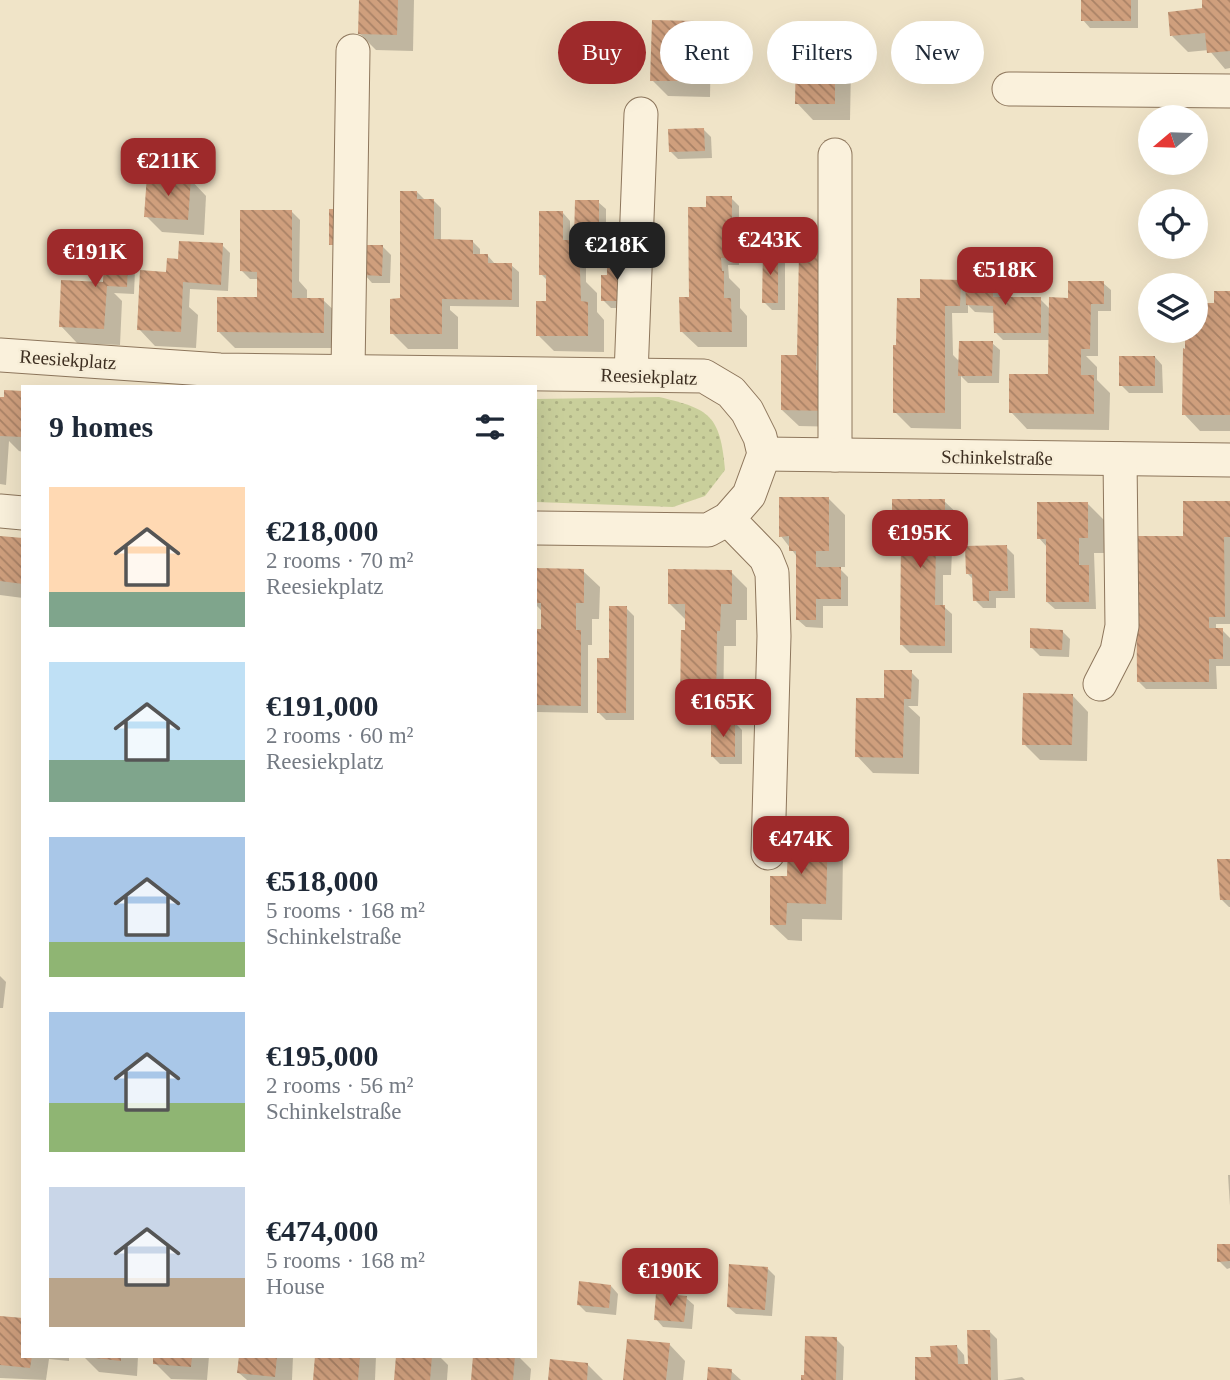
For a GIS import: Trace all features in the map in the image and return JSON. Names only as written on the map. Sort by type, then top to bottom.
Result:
[{"type":"street","points":[[348,371],[353,51]]},
{"type":"street","points":[[1009,89],[1230,91]]},
{"type":"street","points":[[631,375],[641,114]]},
{"type":"street","points":[[835,155],[835,455]]},
{"type":"street","name":"Reesiekplatz","points":[[0,355],[220,379],[348,371],[704,376],[731,393],[747,411],[760,436],[764,454]]},
{"type":"street","points":[[537,528],[708,530],[728,519],[749,495],[764,454]]},
{"type":"street","name":"Schinkelstraße","points":[[764,454],[1230,460]]},
{"type":"street","points":[[1100,684],[1117,651],[1122,626],[1120,458]]},
{"type":"street","points":[[0,511],[21,513]]},
{"type":"street","points":[[728,519],[766,558],[772,573],[775,636],[768,853]]},
{"type":"green space","points":[[659,397],[690,406],[709,417],[715,426],[720,437],[725,470],[705,496],[673,507],[537,502],[537,399]]},
{"type":"building","points":[[359,0],[398,0],[397,35],[358,34]]},
{"type":"building","points":[[1081,0],[1131,0],[1131,21],[1081,21]]},
{"type":"building","points":[[1202,0],[1230,0],[1230,51],[1207,53],[1205,33],[1170,36],[1168,12],[1202,8]]},
{"type":"building","points":[[652,20],[696,21],[660,21],[660,81],[650,81]]},
{"type":"building","points":[[795,84],[835,84],[835,104],[795,104]]},
{"type":"building","points":[[704,128],[705,151],[669,152],[668,129]]},
{"type":"building","points":[[147,175],[191,178],[188,220],[144,217]]},
{"type":"building","points":[[400,191],[417,191],[417,199],[434,199],[434,239],[473,240],[473,254],[488,254],[488,263],[512,263],[512,300],[442,299],[442,334],[390,334],[390,299],[400,298]]},
{"type":"building","points":[[706,196],[732,196],[732,258],[721,258],[724,298],[731,298],[732,332],[680,332],[679,297],[689,297],[688,207],[706,207]]},
{"type":"building","points":[[575,200],[599,200],[599,240],[579,240],[581,301],[588,302],[588,336],[536,336],[536,301],[546,301],[546,275],[539,275],[539,211],[563,211],[563,240],[574,240]]},
{"type":"building","points":[[329,209],[345,209],[345,245],[329,245]]},
{"type":"building","points":[[240,210],[292,210],[292,298],[324,298],[324,333],[217,332],[217,297],[257,297],[257,272],[240,271]]},
{"type":"building","points":[[105,236],[129,238],[127,287],[107,286],[104,329],[59,327],[61,280],[103,282]]},
{"type":"building","points":[[179,241],[223,243],[221,285],[183,282],[181,332],[137,330],[140,270],[166,272],[167,258],[178,259]]},
{"type":"building","points":[[364,245],[383,245],[382,276],[363,275]]},
{"type":"building","points":[[763,250],[778,251],[778,303],[762,303]]},
{"type":"building","points":[[799,251],[827,252],[825,346],[817,346],[816,370],[829,371],[828,411],[781,410],[781,355],[797,355]]},
{"type":"building","points":[[607,262],[631,262],[631,301],[601,301],[601,275],[607,275]]},
{"type":"building","points":[[965,277],[993,277],[993,297],[1041,297],[1041,333],[994,333],[993,306],[966,305]]},
{"type":"building","points":[[920,279],[961,280],[960,306],[945,306],[945,413],[893,413],[893,345],[896,345],[897,298],[920,298]]},
{"type":"building","points":[[1068,281],[1104,281],[1104,304],[1091,304],[1090,349],[1081,349],[1081,375],[1094,375],[1094,414],[1009,413],[1009,374],[1048,374],[1049,297],[1068,298]]},
{"type":"building","points":[[1214,291],[1230,291],[1230,415],[1182,415],[1183,348],[1185,349],[1185,343],[1208,343],[1208,303],[1214,303]]},
{"type":"building","points":[[959,341],[993,341],[992,376],[958,376]]},
{"type":"building","points":[[1119,356],[1155,356],[1155,386],[1119,386]]},
{"type":"building","points":[[4,390],[21,391],[21,437],[0,436],[0,397],[4,397]]},
{"type":"building","points":[[779,497],[829,497],[829,551],[816,551],[816,567],[841,567],[841,599],[816,599],[816,620],[796,620],[796,551],[789,551],[789,536],[779,537]]},
{"type":"building","points":[[892,499],[945,499],[945,536],[936,536],[935,605],[945,605],[945,646],[900,645],[901,536],[892,536]]},
{"type":"building","points":[[1183,501],[1230,501],[1230,537],[1224,537],[1225,617],[1209,617],[1209,628],[1223,628],[1223,659],[1209,659],[1209,682],[1137,682],[1136,536],[1183,536]]},
{"type":"building","points":[[1037,502],[1088,502],[1088,538],[1079,538],[1079,565],[1089,565],[1089,602],[1046,602],[1046,539],[1037,539]]},
{"type":"building","points":[[0,536],[21,538],[21,584],[0,581]]},
{"type":"building","points":[[1007,545],[1008,591],[989,591],[989,601],[973,601],[972,574],[966,574],[965,546]]},
{"type":"building","points":[[537,568],[584,569],[584,603],[576,603],[576,630],[581,630],[581,706],[537,705],[537,629],[541,629],[541,603],[537,603]]},
{"type":"building","points":[[668,569],[732,570],[732,604],[721,604],[720,631],[717,631],[716,712],[680,711],[681,630],[685,630],[685,604],[668,604]]},
{"type":"building","points":[[609,606],[627,606],[626,713],[597,713],[597,658],[609,658]]},
{"type":"building","points":[[1030,628],[1063,630],[1062,650],[1030,648]]},
{"type":"building","points":[[884,670],[912,670],[911,699],[904,699],[903,758],[855,757],[856,698],[884,698]]},
{"type":"building","points":[[1023,693],[1073,694],[1072,745],[1022,745]]},
{"type":"building","points":[[711,720],[735,721],[735,757],[711,757]]},
{"type":"building","points":[[788,833],[828,834],[826,904],[787,903],[786,925],[770,925],[770,876],[787,876]]},
{"type":"building","points":[[1217,859],[1230,859],[1230,900],[1220,900]]},
{"type":"building","points":[[1217,1244],[1230,1244],[1230,1261],[1217,1262]]},
{"type":"building","points":[[729,1264],[768,1267],[765,1310],[727,1307]]},
{"type":"building","points":[[579,1281],[611,1285],[609,1308],[577,1305]]},
{"type":"building","points":[[656,1293],[687,1296],[684,1322],[654,1320]]},
{"type":"building","points":[[0,1316],[21,1318],[21,1358],[32,1358],[30,1368],[0,1365]]},
{"type":"building","points":[[967,1330],[990,1330],[991,1380],[915,1380],[915,1357],[931,1357],[930,1346],[957,1345],[958,1364],[968,1364]]},
{"type":"building","points":[[805,1336],[837,1337],[836,1380],[801,1380],[801,1375],[804,1375]]},
{"type":"building","points":[[627,1339],[670,1343],[666,1380],[623,1380]]},
{"type":"building","points":[[95,1358],[121,1358],[121,1361]]},
{"type":"building","points":[[153,1358],[192,1358],[191,1367],[153,1364]]},
{"type":"building","points":[[239,1358],[277,1358],[275,1377],[237,1373]]},
{"type":"building","points":[[315,1358],[360,1358],[358,1380],[313,1380]]},
{"type":"building","points":[[396,1358],[432,1358],[430,1380],[394,1380]]},
{"type":"building","points":[[473,1358],[515,1358],[513,1380],[471,1380]]},
{"type":"building","points":[[550,1359],[588,1363],[587,1380],[548,1380]]},
{"type":"building","points":[[708,1367],[732,1369],[731,1380],[707,1380]]}]
